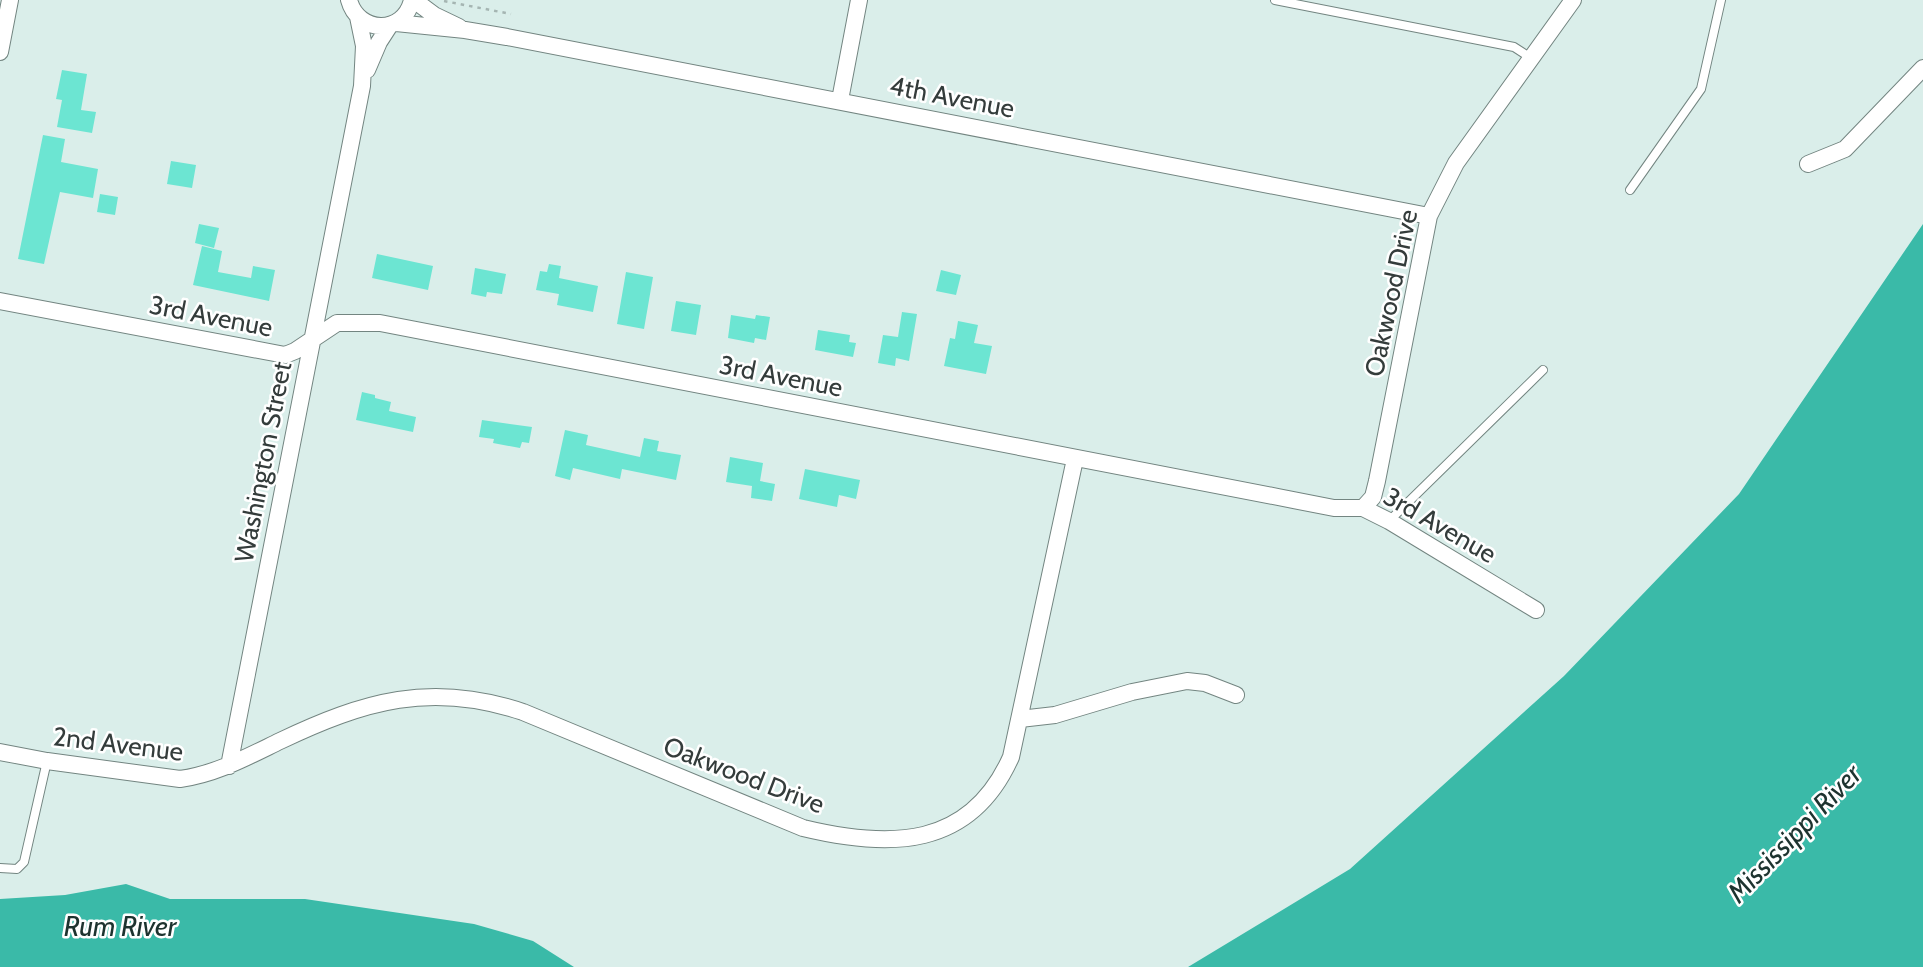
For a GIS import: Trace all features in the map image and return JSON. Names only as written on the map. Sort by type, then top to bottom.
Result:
[{"type":"street","points":[[0,52],[10,0]]},
{"type":"street","name":"Washington Street","points":[[362,86],[379,42],[393,24],[407,13],[413,0]]},
{"type":"street","name":"4th Avenue","points":[[413,0],[427,11],[465,30]]},
{"type":"street","points":[[840,100],[859,0]]},
{"type":"street","name":"Oakwood Drive","points":[[1363,508],[1373,497],[1377,481],[1429,216],[1456,163],[1573,0]]},
{"type":"street","name":"Washington Street","points":[[229,766],[362,86],[364,46],[350,6]]},
{"type":"street","name":"4th Avenue","points":[[350,6],[370,25],[393,24],[465,30],[840,100],[1429,216]]},
{"type":"street","points":[[1808,164],[1845,149],[1923,68]]},
{"type":"street","name":"3rd Avenue","points":[[0,301],[285,355],[337,323],[380,323],[1334,508],[1363,508],[1536,610]]},
{"type":"street","name":"Oakwood Drive","points":[[229,766],[285,739],[380,702],[414,696],[456,696],[493,701],[523,712],[803,828],[837,835],[902,838],[949,827],[980,806],[1003,775],[1013,750],[1074,459]]},
{"type":"street","points":[[1020,719],[1055,715],[1132,692],[1187,681],[1205,682],[1236,695]]},
{"type":"street","name":"2nd Avenue","points":[[0,752],[180,779],[198,777],[229,766]]},
{"type":"lane","points":[[1275,0],[1514,47],[1531,58]]},
{"type":"lane","points":[[1630,190],[1702,89],[1721,0]]},
{"type":"lane","points":[[1389,521],[1543,370]]},
{"type":"lane","points":[[0,868],[17,869],[24,862],[47,761]]},
{"type":"path","points":[[441,0],[511,14]]},
{"type":"water","name":"Mississippi River","points":[[1923,224],[1923,967],[1188,967],[1350,869],[1564,676],[1739,494]]},
{"type":"water","name":"Rum River","points":[[126,884],[170,899],[305,899],[474,924],[533,941],[574,967],[0,967],[0,899],[65,895]]},
{"type":"building","points":[[62,70],[87,74],[81,110],[96,112],[92,133],[57,127],[62,100],[56,99]]},
{"type":"building","points":[[43,135],[65,139],[61,162],[98,169],[93,198],[60,192],[44,264],[18,259]]},
{"type":"building","points":[[171,161],[196,165],[192,188],[167,184]]},
{"type":"building","points":[[100,194],[118,197],[115,215],[97,212]]},
{"type":"building","points":[[199,224],[219,228],[214,248],[195,243]]},
{"type":"building","points":[[202,246],[222,251],[218,272],[251,278],[253,266],[275,270],[269,301],[193,285]]},
{"type":"building","points":[[377,254],[433,266],[428,290],[372,278]]},
{"type":"building","points":[[549,264],[561,266],[559,278],[598,286],[593,312],[557,305],[559,294],[536,290],[540,271],[547,272]]},
{"type":"building","points":[[475,268],[506,274],[502,294],[487,292],[486,297],[471,294]]},
{"type":"building","points":[[941,270],[961,275],[956,295],[936,291]]},
{"type":"building","points":[[626,272],[653,277],[644,329],[617,324]]},
{"type":"building","points":[[676,301],[701,305],[696,335],[671,331]]},
{"type":"building","points":[[902,312],[917,314],[909,361],[896,358],[895,366],[878,363],[883,335],[898,337]]},
{"type":"building","points":[[731,315],[755,319],[756,315],[770,317],[766,340],[755,338],[754,343],[728,338]]},
{"type":"building","points":[[958,321],[978,325],[974,343],[992,346],[986,374],[944,366],[950,338],[955,339]]},
{"type":"building","points":[[818,330],[850,335],[849,342],[856,343],[853,357],[815,350]]},
{"type":"building","points":[[362,392],[391,402],[389,411],[416,417],[413,432],[356,420]]},
{"type":"building","points":[[482,420],[532,427],[529,443],[522,442],[520,448],[493,443],[494,439],[479,437]]},
{"type":"building","points":[[565,430],[588,435],[586,445],[640,457],[644,438],[659,441],[657,451],[681,455],[676,480],[622,469],[620,479],[573,468],[570,480],[555,476]]},
{"type":"building","points":[[730,457],[763,463],[760,481],[775,484],[772,501],[751,498],[752,486],[726,482]]},
{"type":"building","points":[[805,469],[860,480],[856,499],[839,495],[837,507],[799,499]]}]
